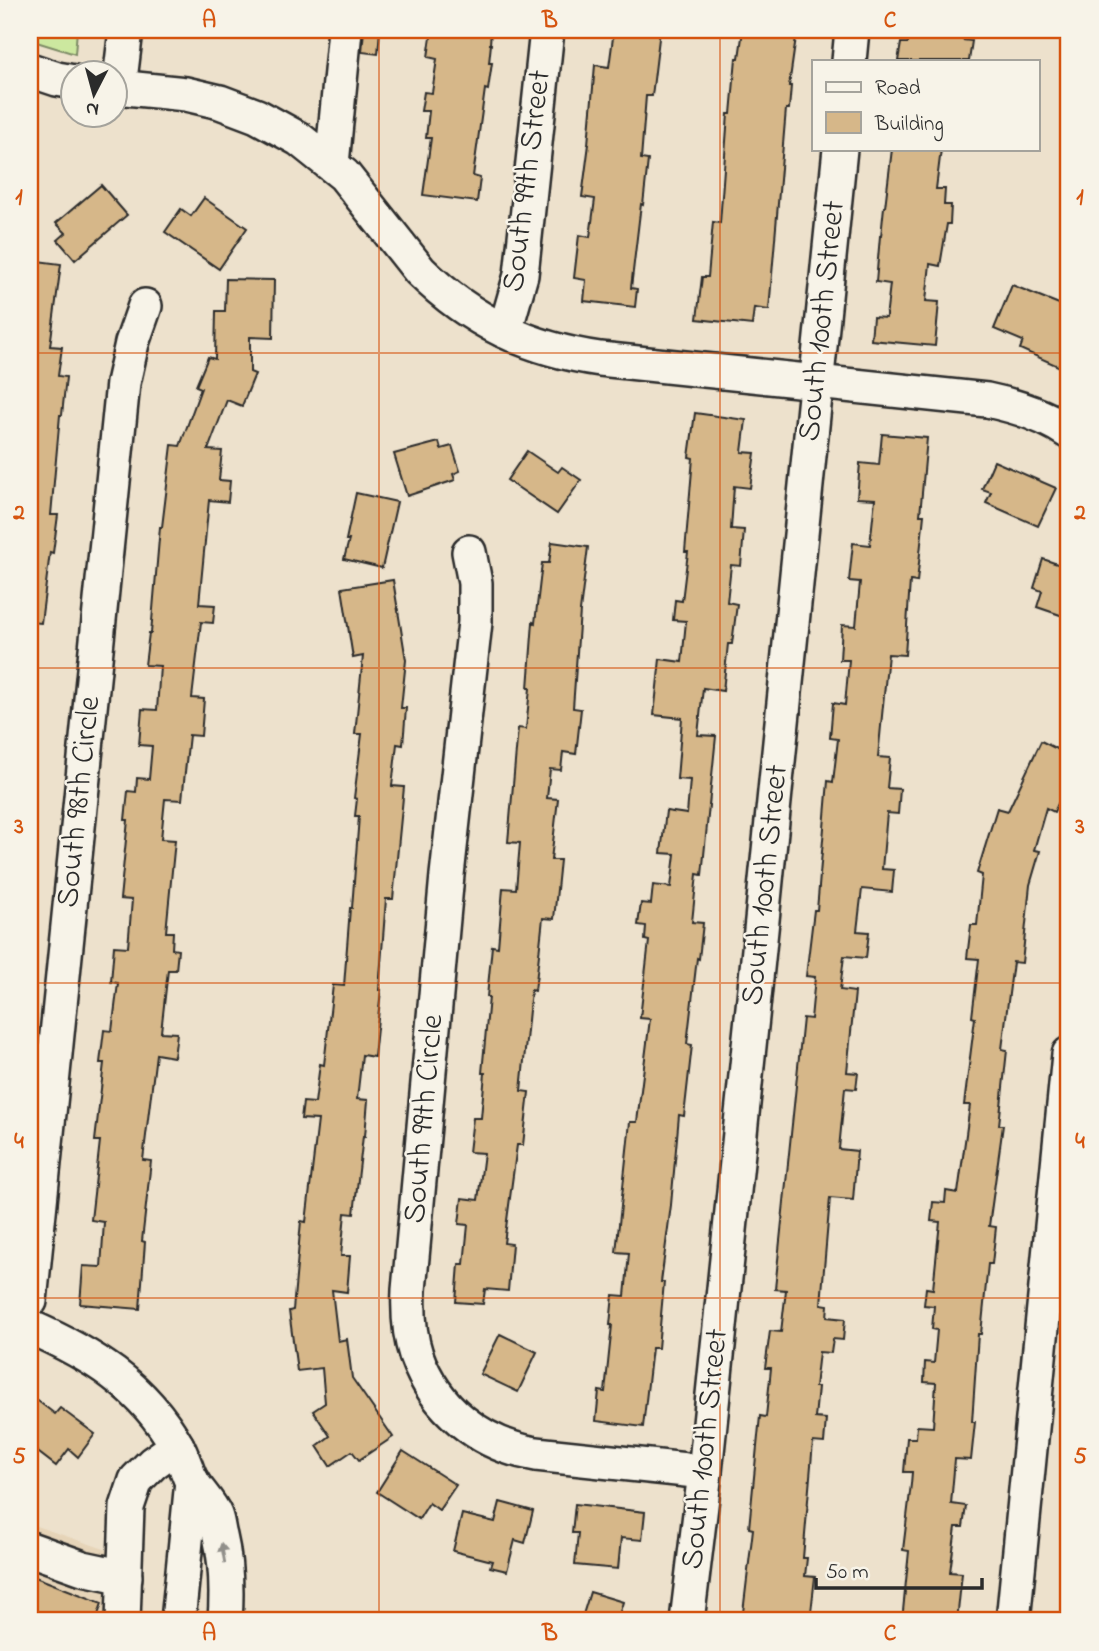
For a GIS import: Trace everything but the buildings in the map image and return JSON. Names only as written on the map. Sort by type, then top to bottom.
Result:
[{"type":"street","points":[[121,60],[126,30]]},
{"type":"street","points":[[332,164],[345,30],[338,30]]},
{"type":"street","name":"South 99th Street","points":[[505,331],[520,275],[547,30]]},
{"type":"street","points":[[849,60],[852,30]]},
{"type":"street","points":[[30,70],[60,80]]},
{"type":"street","points":[[130,88],[186,94],[237,108],[299,139],[332,164],[353,185],[433,284],[455,302],[505,331],[542,347],[581,356],[987,400],[1020,407],[1058,424],[1069,432]]},
{"type":"street","name":"South 100th Street","points":[[687,1621],[705,1472],[841,150]]},
{"type":"street","name":"South 98th Circle","points":[[30,1301],[123,383],[132,343],[145,306]]},
{"type":"street","name":"South 99th Circle","points":[[469,552],[475,583],[475,622],[447,875],[409,1290],[409,1315],[416,1355],[446,1407],[471,1430],[496,1443],[536,1454],[705,1472]]},
{"type":"street","points":[[1013,1621],[1069,1054]]},
{"type":"street","points":[[30,1327],[77,1349],[107,1367],[149,1406],[162,1423],[177,1446],[191,1481],[215,1515],[225,1557],[225,1621]]},
{"type":"street","points":[[123,1621],[127,1507],[136,1480],[153,1463],[177,1446]]},
{"type":"street","points":[[178,1621],[191,1481]]},
{"type":"street","points":[[30,1549],[83,1568],[125,1577]]},
{"type":"shaded area","points":[[30,1524],[143,1562],[137,1621],[30,1621]]},
{"type":"green space","points":[[30,30],[77,30],[75,54],[30,40]]}]
